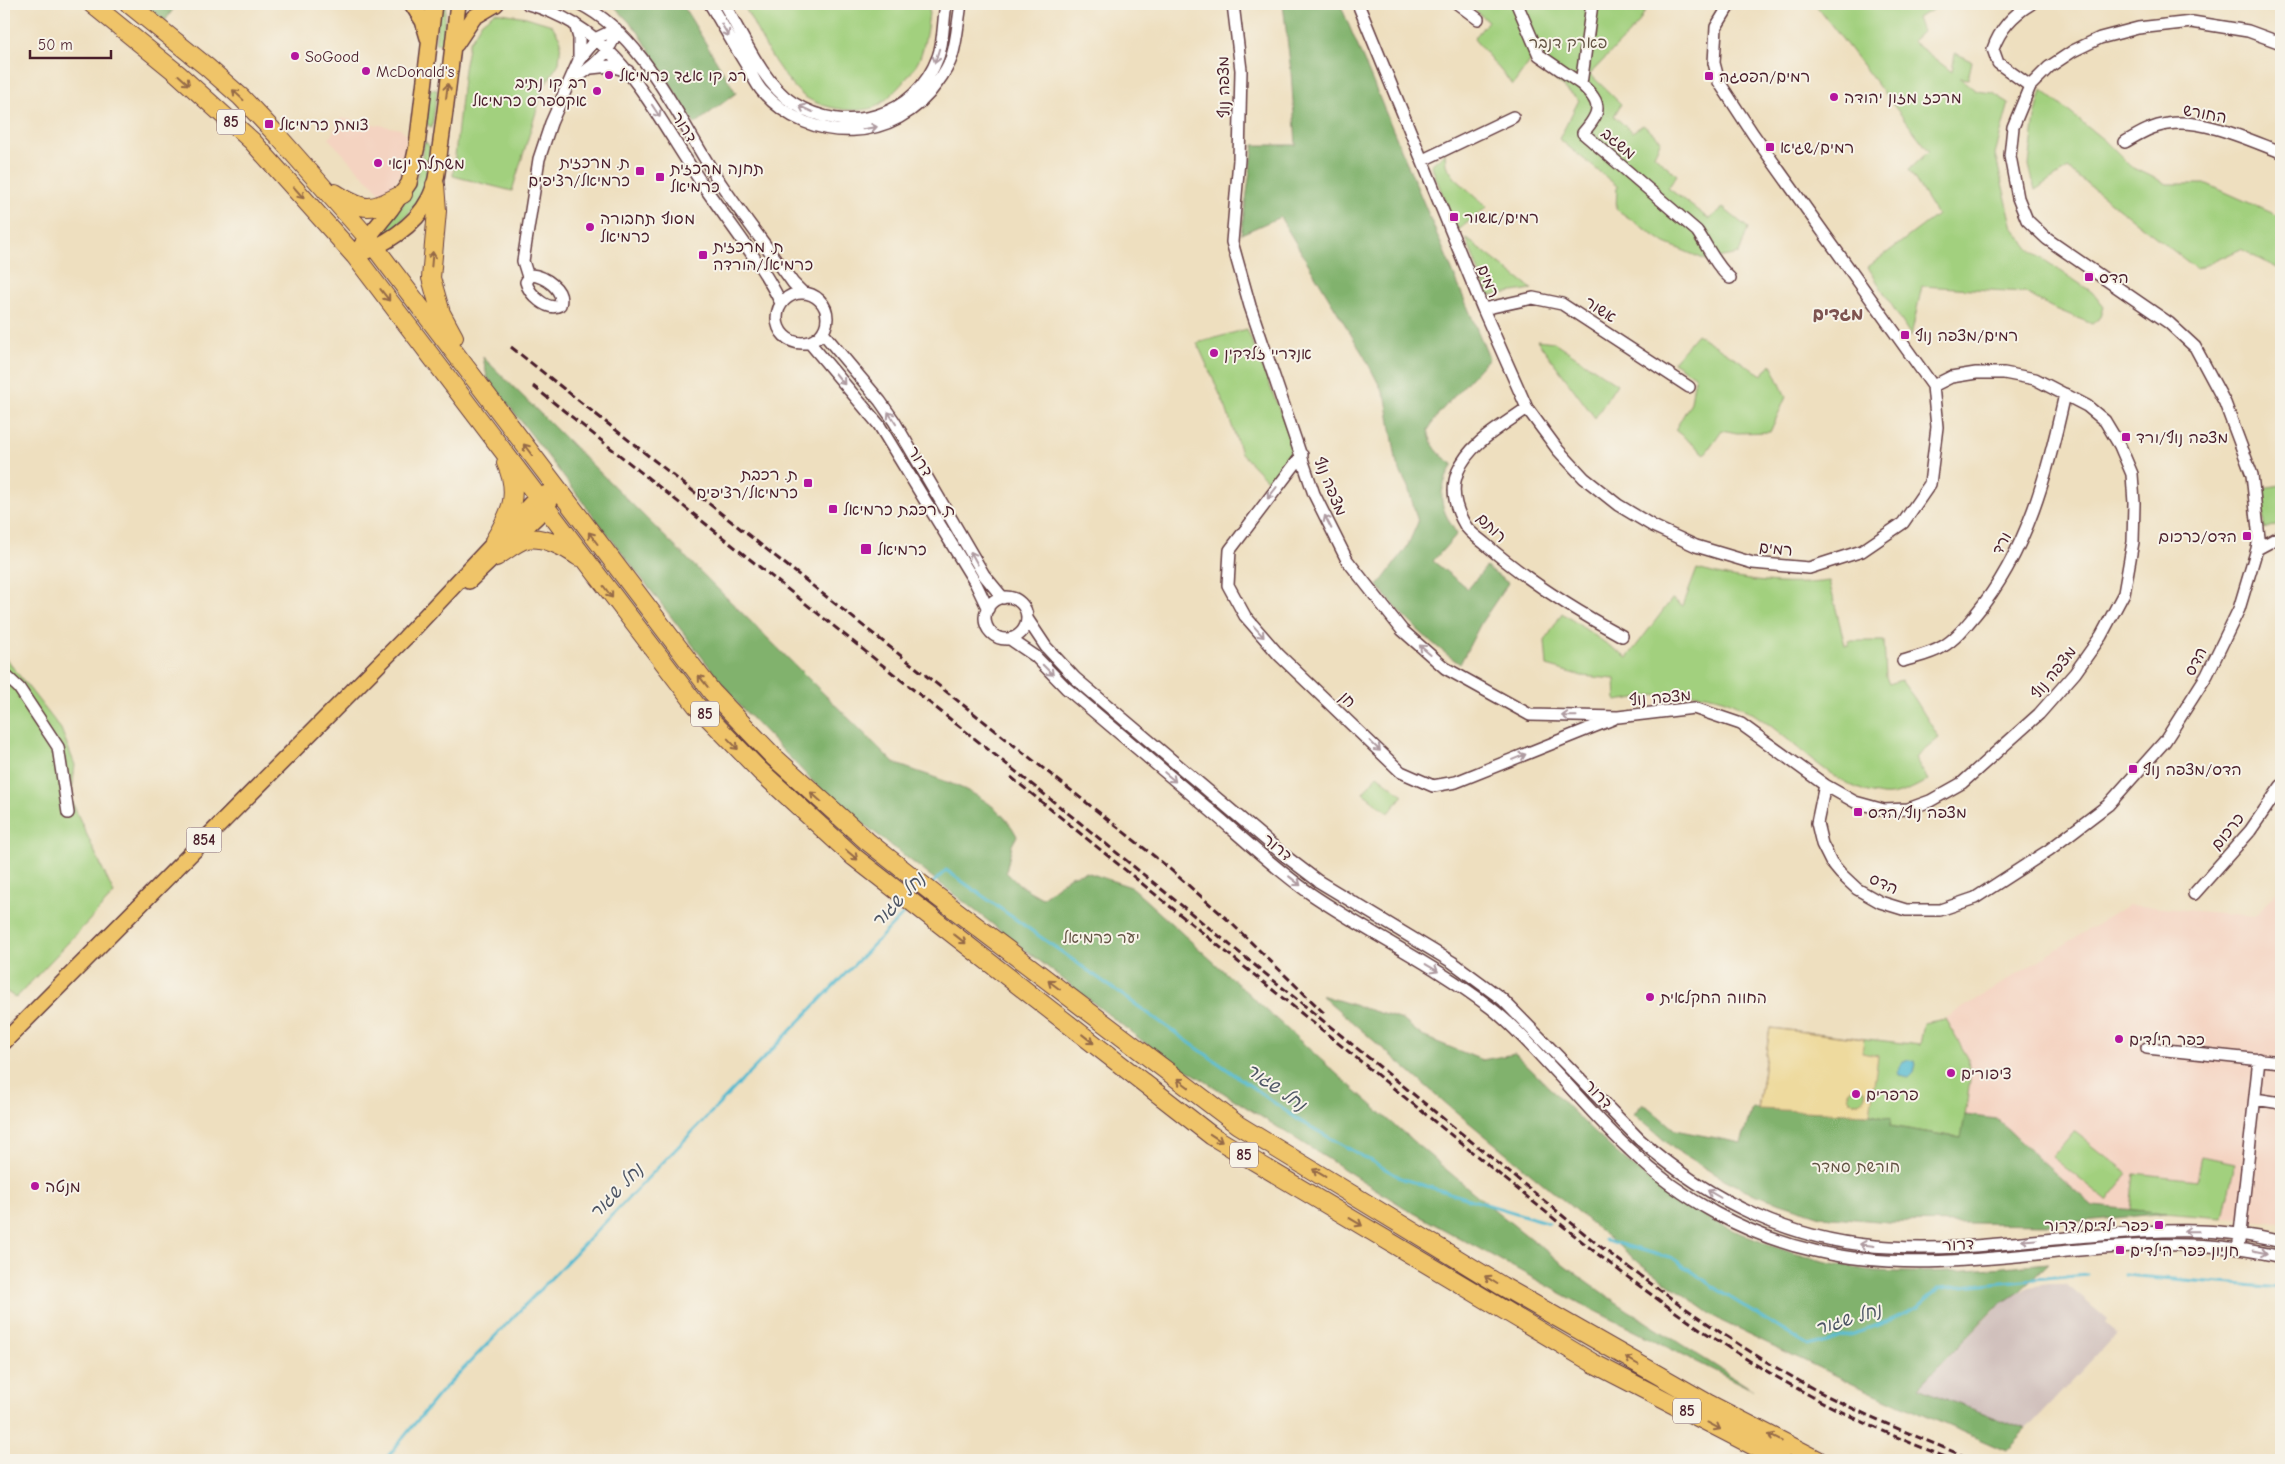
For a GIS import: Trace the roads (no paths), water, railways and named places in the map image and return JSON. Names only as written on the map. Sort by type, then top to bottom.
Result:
[{"type":"highway","name":"85","points":[[92,4],[178,74],[252,141],[355,256],[587,564],[696,705],[731,742],[818,826],[914,904],[1212,1136],[1593,1363],[1780,1460]]},
{"type":"highway","name":"85","points":[[129,4],[207,66],[241,98],[372,242],[712,692],[804,786],[867,841],[927,889],[1238,1125],[1502,1286],[1693,1396],[1818,1460]]},
{"type":"highway","points":[[319,182],[352,204],[362,207],[375,207],[403,194]]},
{"type":"highway","points":[[435,185],[437,211],[431,278],[434,295],[441,313],[478,384]]},
{"type":"highway","points":[[495,440],[508,469],[514,491],[508,517],[495,549]]},
{"type":"highway","points":[[495,549],[526,539],[543,540],[572,552],[587,564]]},
{"type":"main road","points":[[412,4],[423,20],[429,43]]},
{"type":"main road","points":[[372,242],[409,183],[417,146],[434,4]]},
{"type":"main road","points":[[355,256],[372,242],[406,226],[429,200],[435,185],[458,4]]},
{"type":"main road","points":[[452,50],[474,17],[496,4]]},
{"type":"main road","name":"854","points":[[4,1042],[404,638],[541,502],[557,489]]},
{"type":"street","name":"דרור","points":[[528,4],[560,16],[597,38],[628,71],[644,92],[700,181],[739,234],[770,282],[781,303]]},
{"type":"street","name":"דרור","points":[[580,4],[602,17],[616,30],[648,67],[718,178],[793,283],[803,293]]},
{"type":"street","points":[[710,4],[762,92],[788,113],[803,120],[818,126],[851,131],[892,123],[913,110],[928,96],[952,57],[960,4]]},
{"type":"street","points":[[724,4],[770,83],[793,103],[822,116],[852,120],[887,113],[919,91],[939,55],[946,4]]},
{"type":"street","name":"מצפה נוף","points":[[1233,4],[1241,70],[1240,160],[1232,242],[1250,306],[1314,494],[1347,560],[1402,630],[1445,668],[1530,715],[1618,717],[1694,708],[1741,724],[1825,785],[1854,802],[1884,810],[1908,809],[1930,801],[1962,783],[2039,714],[2075,673],[2101,636],[2124,593],[2133,542],[2132,474],[2120,446],[2105,421],[2087,406],[2035,379],[2004,373],[1976,373],[1951,377],[1933,386]]},
{"type":"street","points":[[1458,4],[1478,18]]},
{"type":"street","points":[[1517,4],[1539,55],[1581,84],[1592,4]]},
{"type":"street","name":"רמים","points":[[1362,6],[1483,309],[1527,408],[1558,450],[1584,478],[1618,505],[1652,526],[1696,546],[1753,563],[1809,568],[1862,551],[1903,523],[1930,484],[1937,427],[1933,386],[1753,134],[1719,82],[1714,63],[1716,27],[1730,4]]},
{"type":"street","points":[[2030,86],[1998,63],[1993,49],[2001,32],[2018,12],[2031,4]]},
{"type":"street","name":"הדס","points":[[1825,785],[1817,823],[1822,844],[1831,862],[1857,889],[1880,902],[1906,910],[1940,910],[1975,898],[2049,850],[2108,805],[2165,741],[2208,675],[2238,608],[2257,549],[2258,538],[2252,475],[2225,402],[2195,347],[2169,322],[2047,240],[2027,220],[2018,198],[2010,156],[2013,126],[2030,86],[2050,67],[2073,50],[2100,38],[2138,28],[2192,22],[2248,30],[2281,43]]},
{"type":"street","points":[[575,24],[579,38],[579,60]]},
{"type":"street","points":[[528,277],[523,261],[540,159],[551,123],[579,60],[597,38],[616,30]]},
{"type":"street","points":[[570,82],[591,68],[613,41],[616,30]]},
{"type":"street","points":[[591,68],[610,66],[628,71]]},
{"type":"street","name":"משגב","points":[[1581,84],[1592,94],[1598,112],[1596,119],[1583,133],[1697,231],[1711,250],[1722,271],[1730,278]]},
{"type":"street","points":[[1422,160],[1512,118]]},
{"type":"street","name":"החורש","points":[[2125,142],[2146,130],[2169,123],[2191,124],[2238,135],[2281,152]]},
{"type":"street","points":[[739,234],[752,227]]},
{"type":"street","points":[[803,293],[817,297],[824,305],[827,314],[827,324],[815,340],[796,342],[787,338],[780,331],[777,322],[777,312],[781,303],[789,296],[803,293]]},
{"type":"street","name":"אשור","points":[[1483,309],[1533,298],[1562,304],[1689,387]]},
{"type":"street","name":"דרור","points":[[822,333],[880,401],[894,421],[984,575],[1003,598]]},
{"type":"street","name":"דרור","points":[[809,342],[879,425],[976,584],[988,609]]},
{"type":"street","name":"ורד","points":[[1903,661],[1942,647],[1965,628],[1988,599],[2022,540],[2052,454],[2065,394]]},
{"type":"street","name":"רותם","points":[[1527,408],[1470,452],[1458,470],[1454,486],[1454,501],[1466,527],[1494,552],[1569,607],[1622,636]]},
{"type":"street","name":"חן","points":[[1302,455],[1230,550],[1228,585],[1245,616],[1279,655],[1401,772],[1433,786],[1456,782],[1618,717]]},
{"type":"street","points":[[2257,549],[2281,536]]},
{"type":"street","points":[[1003,598],[1013,598],[1024,606],[1028,620],[1022,632],[1010,639],[997,637],[991,633],[986,620],[988,609],[993,602],[1003,598]]},
{"type":"street","name":"דרור","points":[[1028,620],[1046,647],[1075,678],[1284,855],[1318,881],[1452,962],[1502,999],[1639,1139],[1697,1184],[1748,1213],[1821,1238],[1891,1248],[1953,1246],[2151,1231],[2240,1234],[2281,1242]]},
{"type":"street","name":"דרור","points":[[1010,639],[1035,656],[1066,688],[1310,893],[1444,975],[1493,1010],[1522,1037],[1629,1150],[1650,1169],[1689,1197],[1753,1231],[1779,1241],[1818,1252],[1891,1262],[1954,1261],[2151,1245],[2216,1246],[2281,1258]]},
{"type":"street","points":[[4,674],[19,688],[58,747],[68,813]]},
{"type":"street","name":"כרכום","points":[[2194,894],[2250,831],[2281,786]]},
{"type":"street","points":[[2147,1048],[2281,1062]]},
{"type":"street","points":[[2238,1249],[2259,1060]]},
{"type":"street","points":[[2255,1099],[2281,1103]]},
{"type":"water","points":[[1908,1060],[1914,1061],[1916,1064],[1914,1072],[1909,1077],[1899,1075],[1898,1072],[1902,1063]]},
{"type":"waterway","name":"נחל שגור","points":[[931,885],[946,870],[1300,1121],[1403,1179],[1549,1223]]},
{"type":"waterway","name":"נחל שגור","points":[[385,1460],[439,1394],[909,908]]},
{"type":"waterway","name":"נחל שגור","points":[[1605,1240],[1674,1259],[1726,1295],[1808,1346],[1854,1334],[1891,1320],[1918,1307],[1940,1288],[2087,1274]]},
{"type":"waterway","name":"נחל שגור","points":[[2125,1275],[2281,1288]]},
{"type":"railway","points":[[511,347],[1164,864],[1228,920],[1324,1013]]},
{"type":"railway","points":[[533,386],[1079,822],[1601,1247],[1705,1322],[1758,1357],[1814,1389],[1893,1426],[1974,1460]]},
{"type":"railway","points":[[1011,777],[1590,1248],[1643,1288],[1697,1327],[1782,1380],[1863,1422],[1953,1460]]},
{"type":"place","name":"SoGood","points":[[295,56]]},
{"type":"place","name":"McDonald's","points":[[366,71]]},
{"type":"place","name":"רב קו אגד כרמיאל","points":[[609,75]]},
{"type":"place","name":"רמים/הפסגה","points":[[1709,76]]},
{"type":"place","name":"רב קו נתיב אקספרס כרמיאל","points":[[597,91]]},
{"type":"place","name":"מרכז מזון יהודה","points":[[1834,97]]},
{"type":"place","name":"צומת כרמיאל","points":[[269,124]]},
{"type":"place","name":"רמים/שגיא","points":[[1770,147]]},
{"type":"place","name":"משתלת ינאי","points":[[378,163]]},
{"type":"place","name":"ת. מרכזית כרמיאל/רציפים","points":[[640,171]]},
{"type":"place","name":"תחנה מרכזית כרמיאל","points":[[660,177]]},
{"type":"place","name":"רמים/אשור","points":[[1454,217]]},
{"type":"place","name":"מסוף תחבורה כרמיאל","points":[[590,227]]},
{"type":"place","name":"ת. מרכזית כרמיאל/הורדה","points":[[703,255]]},
{"type":"place","name":"הדס","points":[[2089,277]]},
{"type":"place","name":"רמים/מצפה נוף","points":[[1905,335]]},
{"type":"place","name":"אנדריי זלדקין","points":[[1214,353]]},
{"type":"place","name":"מצפה נוף/ורד","points":[[2126,437]]},
{"type":"place","name":"ת. רכבת כרמיאל/רציפים","points":[[808,483]]},
{"type":"place","name":"ת. רכבת כרמיאל","points":[[833,509]]},
{"type":"place","name":"הדס/כרכום","points":[[2247,536]]},
{"type":"place","name":"כרמיאל","points":[[866,549]]},
{"type":"place","name":"הדס/מצפה נוף","points":[[2133,769]]},
{"type":"place","name":"מצפה נוף/הדס","points":[[1858,812]]},
{"type":"place","name":"החווה החקלאית","points":[[1650,997]]},
{"type":"place","name":"כפר הילדים","points":[[2119,1039]]},
{"type":"place","name":"ציפורים","points":[[1951,1073]]},
{"type":"place","name":"פרפרים","points":[[1856,1094]]},
{"type":"place","name":"מנטה","points":[[35,1186]]},
{"type":"place","name":"כפר ילדים/דרור","points":[[2159,1225]]},
{"type":"place","name":"חניון כפר הילדים","points":[[2120,1250]]},
{"type":"district","name":"מגדים","points":[[1838,314]]},
{"type":"park label","name":"פארק דנבר","points":[[1568,42]]},
{"type":"park label","name":"יער כרמיאל","points":[[1101,937]]},
{"type":"park label","name":"חורשת סמדר","points":[[1856,1166]]}]
